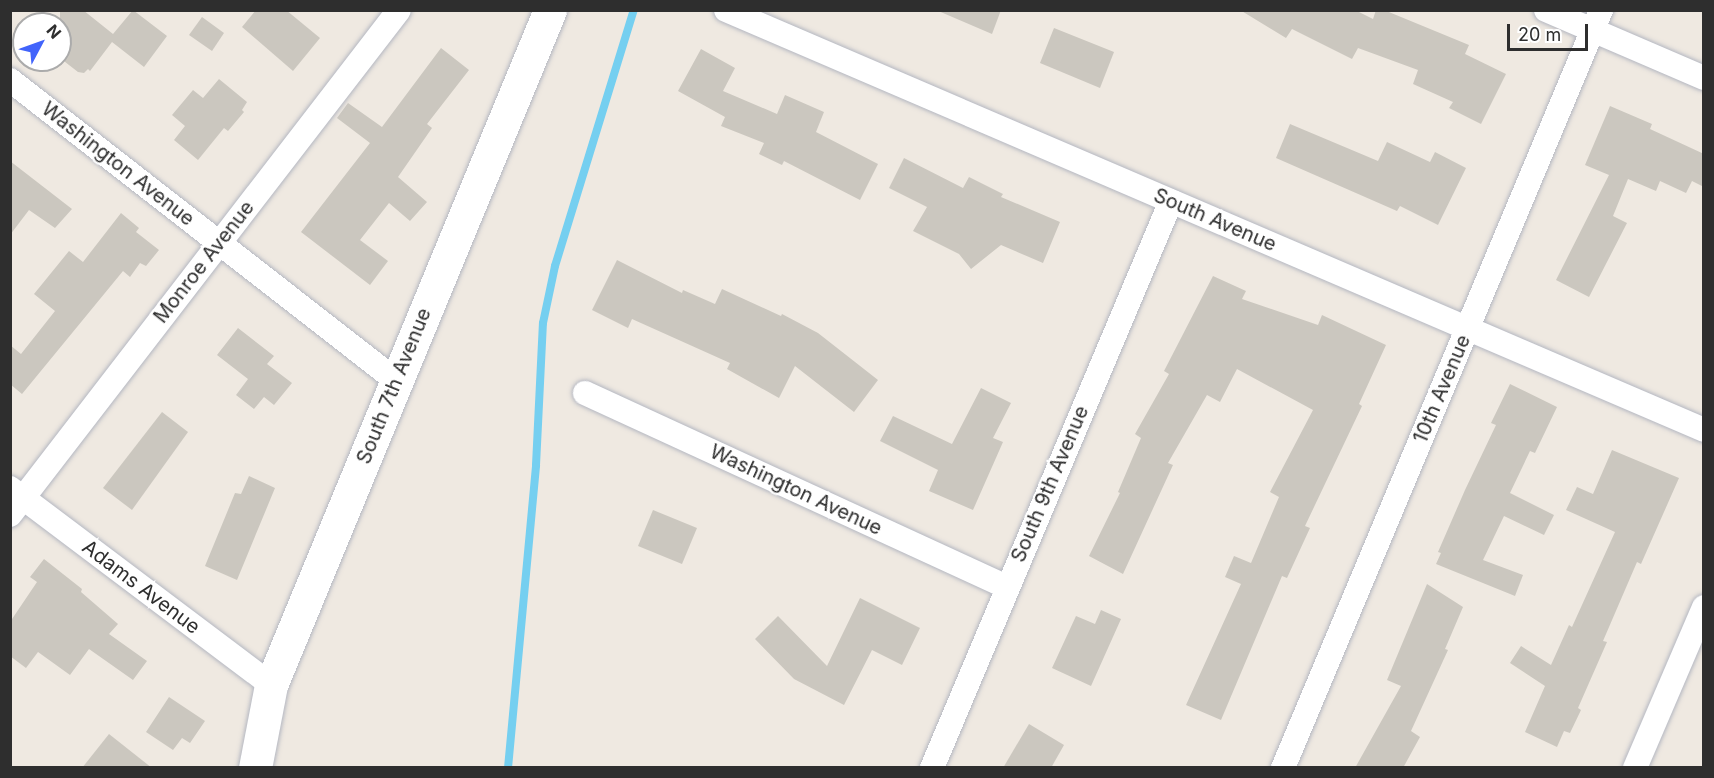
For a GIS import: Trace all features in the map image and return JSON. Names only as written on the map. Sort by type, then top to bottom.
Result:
[{"type":"street","name":"Monroe Avenue","points":[[15,500],[399,10]]},
{"type":"street","name":"South 7th Avenue","points":[[255,768],[272,686],[550,10]]},
{"type":"street","name":"South Avenue","points":[[726,10],[1704,430]]},
{"type":"street","points":[[1546,10],[1597,20],[1704,78]]},
{"type":"street","name":"10th Avenue","points":[[1283,768],[1597,20]]},
{"type":"street","name":"Washington Avenue","points":[[10,80],[397,381]]},
{"type":"street","name":"South 9th Avenue","points":[[932,768],[1171,201]]},
{"type":"street","name":"Washington Avenue","points":[[585,393],[1007,587]]},
{"type":"street","name":"Adams Avenue","points":[[15,500],[272,686]]},
{"type":"street","points":[[1635,768],[1704,607]]},
{"type":"building","points":[[60,10],[83,10],[113,34],[133,10],[167,36],[144,67],[112,42],[90,71],[88,69],[84,73],[78,72],[72,67],[72,12],[60,12]]},
{"type":"building","points":[[256,10],[286,10],[320,38],[293,71],[242,27]]},
{"type":"building","points":[[936,10],[1001,10],[992,34]]},
{"type":"building","points":[[1240,10],[1355,10],[1373,19],[1376,10],[1384,10],[1469,45],[1465,54],[1506,74],[1481,124],[1449,108],[1453,102],[1413,84],[1418,70],[1358,48],[1352,59],[1292,29],[1286,38]]},
{"type":"building","points":[[202,17],[224,33],[212,51],[189,35]]},
{"type":"building","points":[[1054,28],[1114,52],[1100,88],[1040,63]]},
{"type":"building","points":[[441,48],[469,70],[427,124],[432,128],[398,177],[427,202],[410,221],[389,203],[360,240],[388,261],[370,285],[301,232],[370,143],[337,118],[348,103],[382,127]]},
{"type":"building","points":[[701,49],[735,68],[723,91],[777,114],[785,95],[824,112],[816,132],[878,164],[860,200],[784,161],[782,165],[759,154],[764,143],[721,126],[725,117],[678,91]]},
{"type":"building","points":[[219,79],[247,102],[242,110],[244,112],[228,131],[224,128],[198,160],[174,140],[185,126],[172,115],[193,90],[203,98]]},
{"type":"building","points":[[1610,106],[1652,124],[1650,129],[1704,154],[1704,187],[1692,181],[1686,193],[1660,181],[1656,191],[1628,179],[1613,216],[1627,223],[1589,297],[1556,280],[1609,175],[1585,165]]},
{"type":"building","points":[[1290,124],[1378,161],[1387,142],[1430,162],[1435,152],[1466,168],[1438,225],[1400,206],[1397,211],[1276,158]]},
{"type":"building","points":[[904,158],[963,188],[969,177],[1003,194],[1001,197],[1060,222],[1043,263],[1001,245],[971,269],[959,254],[913,231],[927,207],[889,188]]},
{"type":"building","points":[[10,161],[72,209],[55,228],[29,210],[10,235]]},
{"type":"building","points":[[121,213],[139,228],[136,232],[159,250],[146,266],[140,263],[130,277],[123,271],[22,394],[10,384],[10,345],[21,354],[55,311],[34,294],[69,251],[83,262]]},
{"type":"building","points":[[617,260],[682,293],[683,290],[715,304],[722,289],[781,316],[782,314],[818,333],[878,380],[854,412],[795,366],[779,398],[727,369],[730,363],[632,319],[628,328],[592,310]]},
{"type":"building","points":[[1213,276],[1246,291],[1242,299],[1318,325],[1322,315],[1386,345],[1359,404],[1362,406],[1305,526],[1310,528],[1287,578],[1282,576],[1221,720],[1186,705],[1241,584],[1225,577],[1234,556],[1251,563],[1279,497],[1270,492],[1313,410],[1237,369],[1220,402],[1207,395],[1168,463],[1173,465],[1123,574],[1089,556],[1120,493],[1118,492],[1141,438],[1135,434],[1169,374],[1164,371]]},
{"type":"building","points":[[238,328],[274,356],[267,364],[292,383],[274,405],[264,397],[254,409],[236,395],[248,379],[217,355]]},
{"type":"building","points":[[1510,384],[1557,407],[1535,453],[1530,451],[1510,493],[1554,515],[1544,535],[1504,516],[1483,560],[1523,575],[1515,596],[1436,564],[1441,553],[1438,552],[1496,425],[1491,423]]},
{"type":"building","points":[[981,388],[1011,403],[993,438],[1003,442],[973,510],[929,491],[938,470],[880,441],[893,416],[952,444]]},
{"type":"building","points":[[162,412],[188,432],[132,510],[103,488]]},
{"type":"building","points":[[1612,450],[1679,478],[1641,564],[1637,562],[1603,641],[1607,642],[1578,708],[1581,710],[1570,733],[1564,731],[1557,747],[1525,732],[1545,686],[1510,663],[1521,646],[1551,665],[1569,625],[1572,627],[1615,532],[1566,510],[1577,487],[1593,494]]},
{"type":"building","points":[[249,476],[275,488],[237,580],[205,566],[235,493],[241,494]]},
{"type":"building","points":[[653,510],[697,528],[682,564],[638,546]]},
{"type":"building","points":[[44,559],[82,589],[81,592],[118,624],[109,634],[147,661],[133,680],[89,649],[70,675],[38,652],[26,668],[10,656],[10,622],[37,582],[30,577]]},
{"type":"building","points":[[1427,584],[1463,607],[1445,649],[1448,650],[1411,731],[1420,737],[1403,768],[1355,768],[1401,686],[1387,680]]},
{"type":"building","points":[[860,598],[920,628],[902,665],[872,650],[844,705],[794,679],[755,639],[778,616],[827,666]]},
{"type":"building","points":[[1101,610],[1121,619],[1091,686],[1052,668],[1076,616],[1095,624]]},
{"type":"building","points":[[169,697],[205,721],[190,743],[182,738],[173,750],[146,732]]},
{"type":"building","points":[[1029,724],[1064,745],[1051,768],[1003,768]]},
{"type":"building","points":[[109,734],[152,768],[82,768]]},
{"type":"waterway","points":[[508,768],[536,465],[543,323],[555,266],[634,10]]}]
